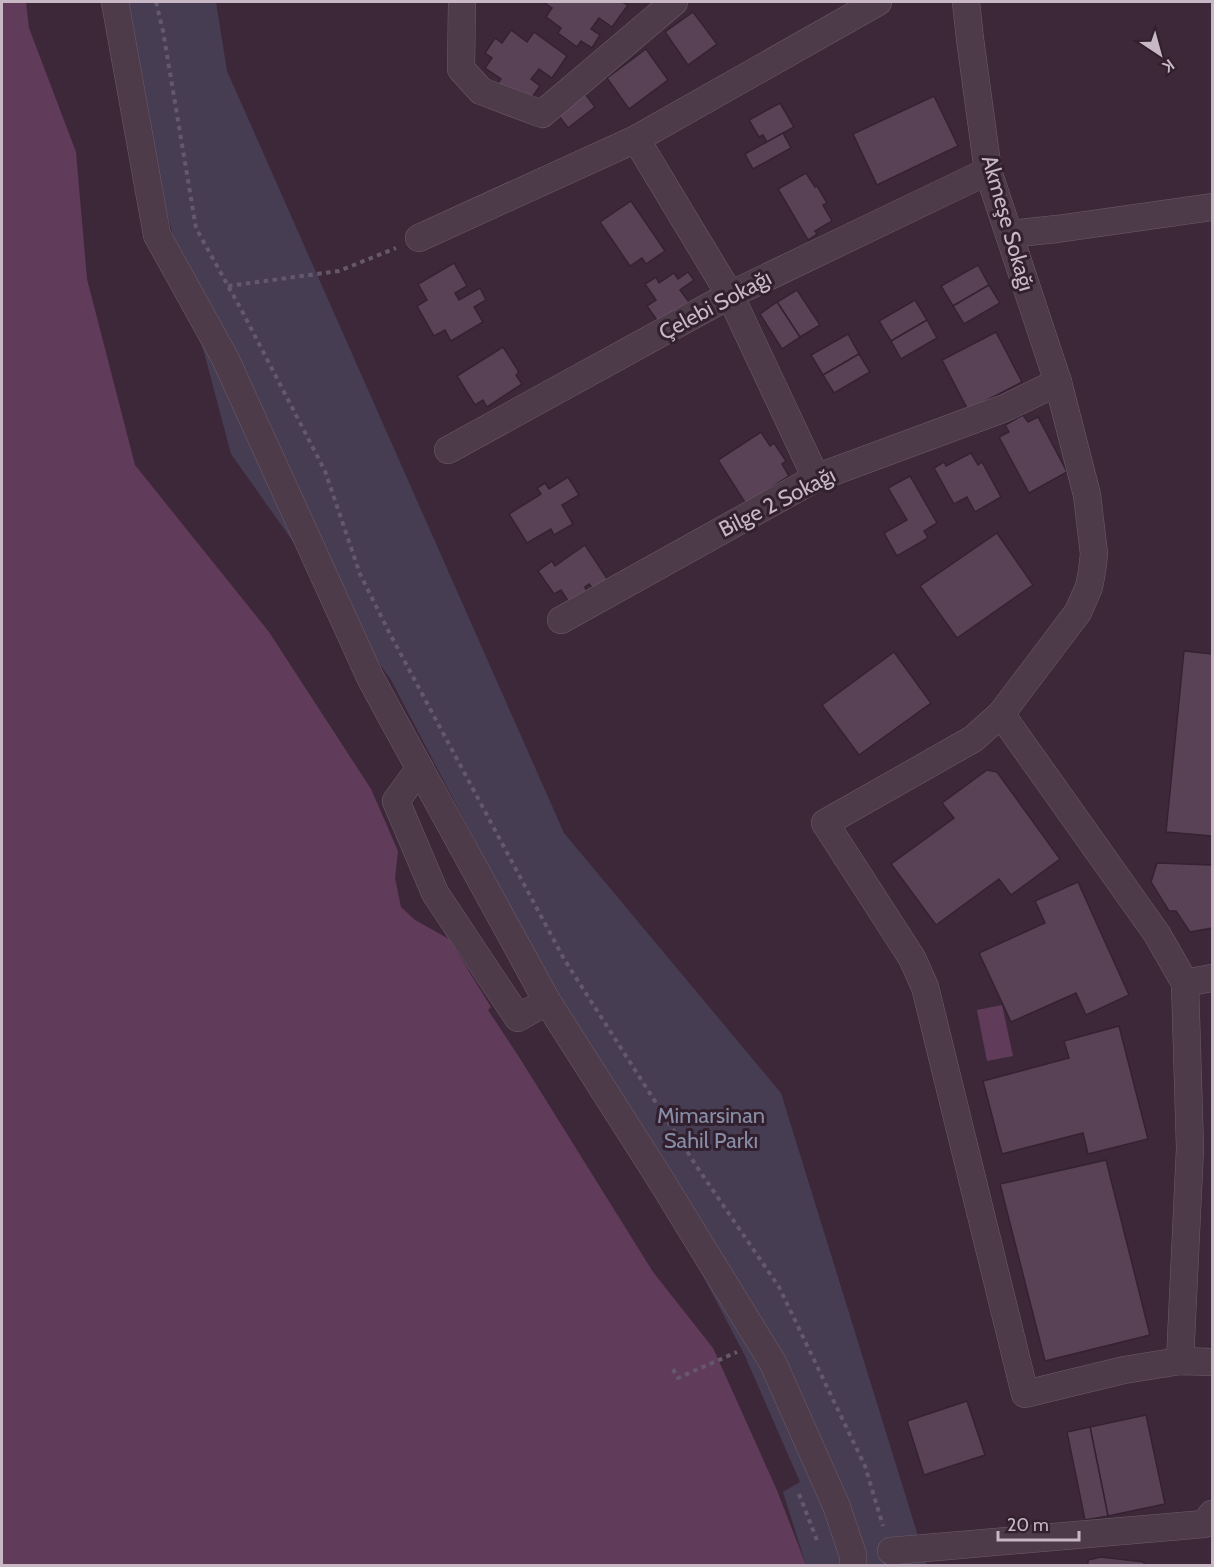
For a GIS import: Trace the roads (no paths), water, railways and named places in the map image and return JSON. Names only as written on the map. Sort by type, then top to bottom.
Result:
[{"type":"street","points":[[115,2],[157,235],[225,358],[370,677],[547,1000],[773,1363],[836,1505],[853,1555],[853,1566]]},
{"type":"street","points":[[462,2],[461,69],[481,91],[542,114],[674,2]]},
{"type":"street","points":[[419,238],[636,140],[878,2]]},
{"type":"street","name":"Akmeşe Sokağı","points":[[966,2],[988,171],[1058,382],[1087,495],[1094,554],[1092,571],[1089,587],[1078,612],[1001,714],[973,739],[825,822],[912,958],[926,987],[1025,1394],[1124,1370],[1180,1362]]},
{"type":"street","points":[[636,140],[730,295],[816,478]]},
{"type":"street","name":"Çelebi Sokağı","points":[[448,450],[730,295],[988,171]]},
{"type":"street","points":[[1009,234],[1212,207]]},
{"type":"street","name":"Bilge 2 Sokağı","points":[[561,620],[816,478],[1005,408],[1058,382]]},
{"type":"street","points":[[1001,714],[1157,934],[1185,983],[1190,1148],[1180,1362],[1212,1362]]},
{"type":"street","points":[[420,768],[396,801],[435,893],[518,1018],[547,1000]]},
{"type":"street","points":[[1185,983],[1212,978]]},
{"type":"street","points":[[891,1551],[1210,1524]]},
{"type":"park label","name":"Mimarsinan Sahil Parkı","points":[[711,1128]]}]
